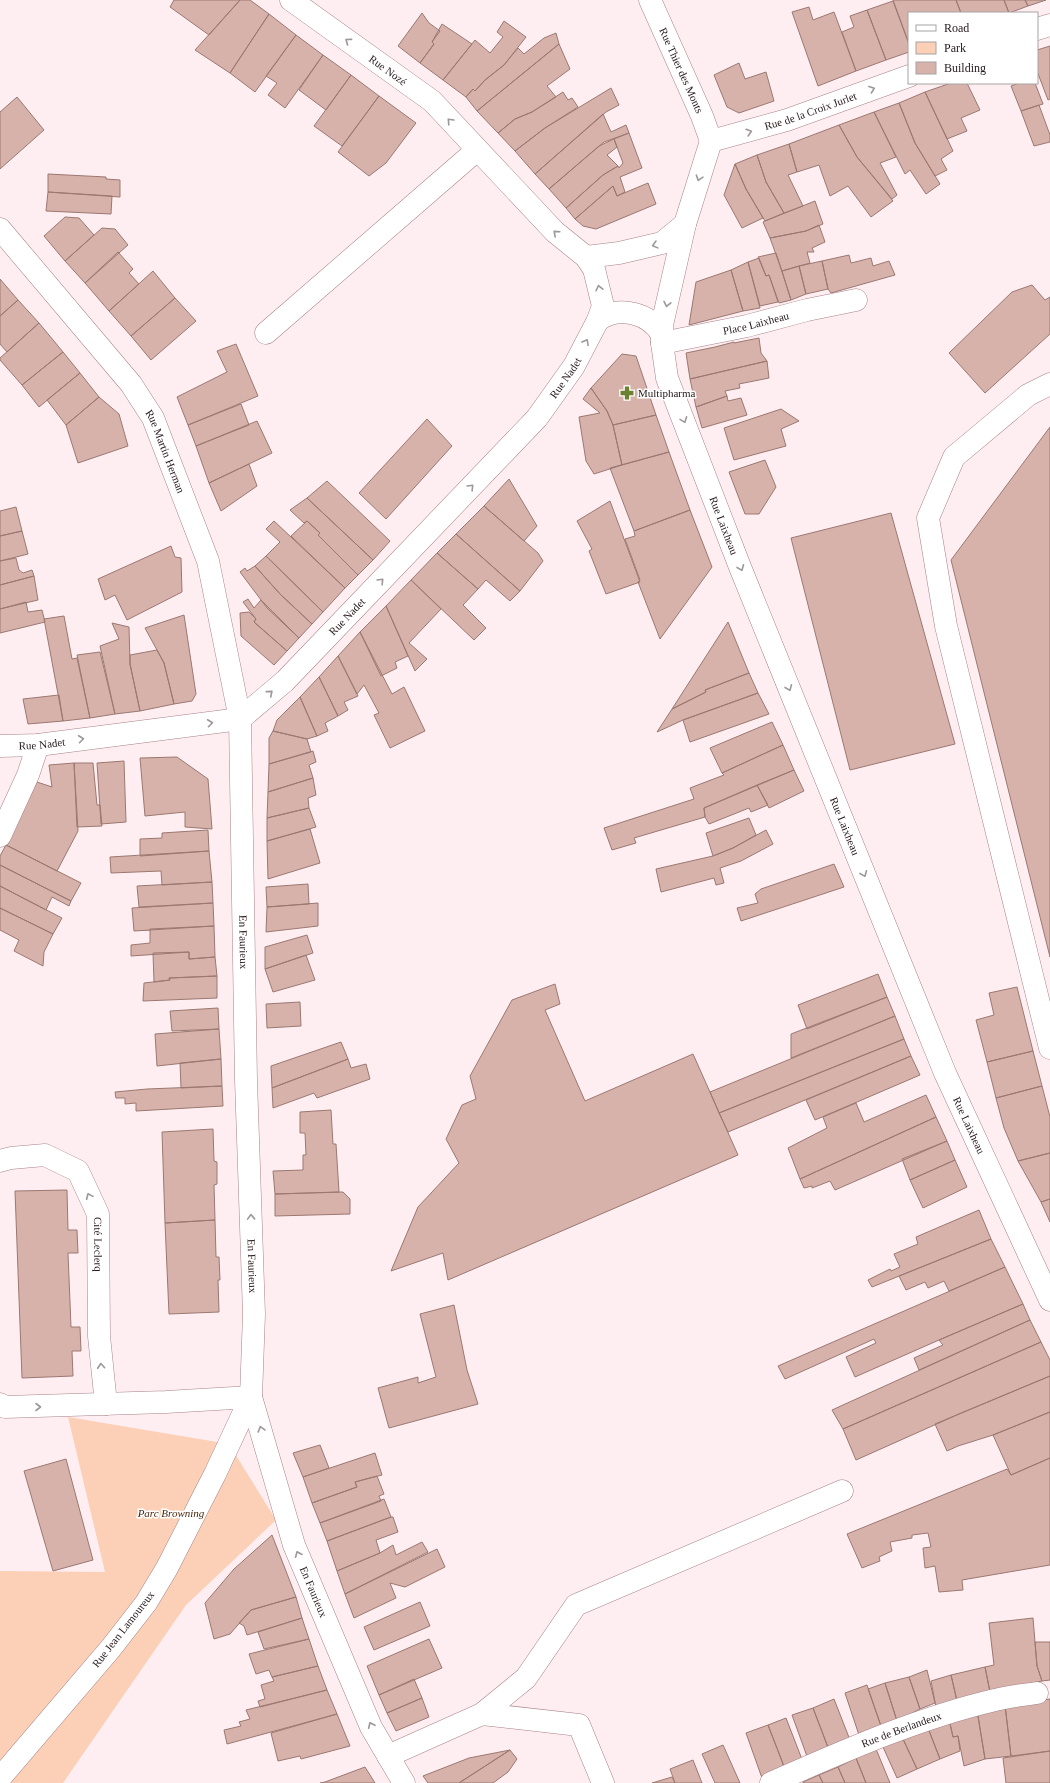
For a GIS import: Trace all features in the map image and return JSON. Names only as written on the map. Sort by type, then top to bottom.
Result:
[{"type":"street","name":"Rue Nozé","points":[[290,0],[432,101],[477,150]]},
{"type":"street","name":"Rue Thier des Monts","points":[[650,0],[702,116],[711,141]]},
{"type":"street","points":[[1038,29],[1050,25]]},
{"type":"street","name":"Rue de la Croix Jurlet","points":[[711,141],[787,120],[908,76]]},
{"type":"street","points":[[662,339],[662,326],[685,224],[711,141]]},
{"type":"street","points":[[266,333],[477,150],[555,232],[586,257],[594,269],[603,306],[598,320]]},
{"type":"street","points":[[586,257],[619,253],[662,244],[685,224]]},
{"type":"street","name":"Rue Martin Herman","points":[[0,229],[131,384],[153,418],[208,561],[240,719]]},
{"type":"street","name":"Place Laixheau","points":[[662,339],[747,326],[807,310],[856,300]]},
{"type":"street","points":[[598,320],[605,315],[618,312],[636,314],[657,327],[662,339]]},
{"type":"street","name":"Rue Nadet","points":[[0,746],[38,745],[240,719],[285,681],[537,418],[574,366],[598,320]]},
{"type":"street","name":"Rue Laixheau","points":[[662,339],[667,378],[740,567],[945,1073],[1050,1300]]},
{"type":"street","points":[[1050,384],[1028,395],[954,457],[928,518],[946,626],[1050,1048]]},
{"type":"street","name":"En Faurieux","points":[[240,719],[246,1080],[254,1314],[251,1397],[294,1545],[371,1727],[404,1783]]},
{"type":"street","points":[[0,836],[28,775],[38,745]]},
{"type":"street","name":"Cité Leclerq","points":[[0,1160],[45,1155],[78,1171],[98,1214],[99,1336],[102,1381],[106,1404]]},
{"type":"street","points":[[0,1404],[5,1407],[251,1397]]},
{"type":"street","name":"Rue Jean Lamoureux","points":[[0,1778],[111,1648],[146,1603],[167,1568],[215,1474],[251,1397]]},
{"type":"street","points":[[388,1756],[482,1714],[526,1678],[576,1605],[842,1491]]},
{"type":"street","name":"Rue de Berlandeux","points":[[771,1783],[836,1754],[919,1722],[996,1699],[1038,1693]]},
{"type":"street","points":[[482,1714],[579,1725],[603,1783]]},
{"type":"green space","name":"Parc Browning","points":[[68,1417],[229,1444],[276,1520],[186,1605],[63,1783],[0,1783],[0,1571],[105,1572]]},
{"type":"building","points":[[174,0],[240,0],[209,35],[170,7]]},
{"type":"building","points":[[240,0],[250,0],[269,14],[230,73],[195,50]]},
{"type":"building","points":[[893,0],[956,0],[961,12],[908,12],[908,41]]},
{"type":"building","points":[[956,0],[1004,0],[1009,12],[961,12]]},
{"type":"building","points":[[1004,0],[1025,0],[1028,6],[1009,12]]},
{"type":"building","points":[[1025,0],[1046,0],[1028,6]]},
{"type":"building","points":[[893,1],[908,41],[908,52],[886,60],[867,10]]},
{"type":"building","points":[[809,7],[813,20],[834,12],[856,71],[818,86],[792,12]]},
{"type":"building","points":[[867,10],[886,60],[856,71],[842,32],[854,27],[850,16]]},
{"type":"building","points":[[422,13],[429,23],[440,31],[432,42],[434,44],[420,63],[398,46]]},
{"type":"building","points":[[269,14],[296,35],[255,92],[230,73]]},
{"type":"building","points":[[504,21],[526,37],[504,65],[485,80],[475,91],[473,89],[466,97],[443,80],[475,40],[490,53],[503,37],[497,32]]},
{"type":"building","points":[[442,24],[472,44],[443,80],[420,63],[434,44],[432,42]]},
{"type":"building","points":[[556,33],[559,44],[477,111],[466,97],[473,89],[475,91],[485,80],[504,65],[518,48],[524,54],[544,38]]},
{"type":"building","points":[[296,35],[323,55],[285,108],[268,95],[277,83],[266,76]]},
{"type":"building","points":[[559,44],[570,69],[547,86],[556,97],[532,112],[515,119],[498,133],[477,111]]},
{"type":"building","points":[[1050,46],[1050,99],[1048,100],[1038,74],[1038,50]]},
{"type":"building","points":[[323,55],[351,75],[326,110],[299,90]]},
{"type":"building","points":[[739,63],[745,79],[766,72],[774,101],[739,113],[727,107],[714,75]]},
{"type":"building","points":[[351,75],[379,96],[342,146],[314,126]]},
{"type":"building","points":[[948,84],[967,84],[980,110],[961,118],[967,131],[947,139],[925,92]]},
{"type":"building","points":[[1016,84],[1035,84],[1043,104],[1021,111],[1011,86]]},
{"type":"building","points":[[611,88],[619,105],[606,112],[535,174],[515,151],[545,128]]},
{"type":"building","points":[[563,92],[568,100],[572,98],[578,107],[545,128],[515,151],[498,133],[515,119],[532,112]]},
{"type":"building","points":[[925,92],[953,151],[941,159],[947,170],[935,176],[915,143],[899,103]]},
{"type":"building","points":[[379,96],[416,123],[386,163],[369,176],[338,152]]},
{"type":"building","points":[[17,97],[44,130],[0,169],[0,112]]},
{"type":"building","points":[[899,103],[915,143],[940,184],[926,194],[910,170],[905,174],[874,112]]},
{"type":"building","points":[[1039,105],[1050,135],[1050,142],[1034,146],[1021,111]]},
{"type":"building","points":[[874,112],[896,157],[880,163],[897,195],[892,199],[857,157],[839,125]]},
{"type":"building","points":[[603,114],[611,132],[626,125],[629,133],[604,142],[549,189],[535,174]]},
{"type":"building","points":[[839,125],[857,157],[893,201],[871,217],[848,186],[830,196],[819,165],[797,172],[789,144]]},
{"type":"building","points":[[629,133],[642,168],[620,177],[625,192],[617,196],[613,186],[575,219],[566,208],[603,175],[618,166],[619,168],[623,163],[614,139]]},
{"type":"building","points":[[614,139],[617,147],[607,155],[618,166],[603,175],[566,208],[549,189],[599,146]]},
{"type":"building","points":[[789,144],[797,172],[788,175],[803,206],[784,213],[766,182],[757,155]]},
{"type":"building","points":[[757,155],[766,182],[784,213],[765,221],[746,189],[735,164]]},
{"type":"building","points":[[735,164],[746,189],[763,218],[742,228],[724,195]]},
{"type":"building","points":[[48,174],[106,177],[106,179],[120,180],[120,197],[48,192]]},
{"type":"building","points":[[648,183],[656,204],[596,229],[583,226],[575,219],[613,186],[617,196]]},
{"type":"building","points":[[48,192],[112,196],[111,214],[46,211]]},
{"type":"building","points":[[815,201],[823,224],[806,231],[770,238],[763,222]]},
{"type":"building","points":[[65,217],[79,218],[94,235],[65,261],[44,236]]},
{"type":"building","points":[[819,225],[825,242],[812,248],[814,252],[807,252],[810,263],[782,271],[770,238],[806,231]]},
{"type":"building","points":[[102,228],[115,229],[128,245],[85,283],[65,261]]},
{"type":"building","points":[[118,252],[133,269],[129,273],[139,284],[109,311],[85,283]]},
{"type":"building","points":[[776,253],[791,300],[779,303],[769,275],[766,276],[758,257]]},
{"type":"building","points":[[849,255],[851,263],[871,258],[873,266],[889,261],[895,275],[831,293],[828,289],[822,261]]},
{"type":"building","points":[[759,258],[766,276],[769,275],[778,302],[760,306],[748,262]]},
{"type":"building","points":[[822,261],[828,289],[806,294],[799,266]]},
{"type":"building","points":[[748,262],[760,308],[743,311],[731,270]]},
{"type":"building","points":[[799,266],[806,294],[791,300],[782,271]]},
{"type":"building","points":[[731,270],[743,311],[689,325],[696,282]]},
{"type":"building","points":[[153,271],[175,298],[131,336],[109,311]]},
{"type":"building","points":[[0,279],[18,300],[0,316]]},
{"type":"building","points":[[1032,285],[1045,300],[1050,297],[1050,334],[985,393],[949,353],[1012,292]]},
{"type":"building","points":[[175,298],[196,321],[151,360],[131,336]]},
{"type":"building","points":[[18,300],[39,323],[7,352],[0,344],[0,316]]},
{"type":"building","points":[[39,323],[63,352],[22,385],[0,360],[0,358]]},
{"type":"building","points":[[759,338],[761,353],[767,361],[690,379],[686,353]]},
{"type":"building","points":[[236,344],[258,396],[188,425],[177,397],[227,372],[217,351]]},
{"type":"building","points":[[63,352],[80,373],[39,407],[22,385]]},
{"type":"building","points":[[622,354],[636,356],[656,415],[613,425],[607,411],[591,388]]},
{"type":"building","points":[[767,361],[769,378],[739,384],[740,388],[725,391],[727,396],[696,407],[690,379]]},
{"type":"building","points":[[80,373],[99,397],[66,425],[47,400]]},
{"type":"building","points":[[591,388],[607,411],[613,425],[622,465],[594,474],[586,461],[579,417],[600,413],[583,399]]},
{"type":"building","points":[[727,396],[728,401],[741,398],[747,415],[702,428],[696,407]]},
{"type":"building","points":[[99,397],[119,414],[128,446],[78,463],[66,425]]},
{"type":"building","points":[[241,404],[249,425],[196,446],[188,425]]},
{"type":"building","points":[[781,409],[799,421],[781,429],[786,446],[734,460],[724,428]]},
{"type":"building","points":[[656,415],[669,452],[622,465],[613,425]]},
{"type":"building","points":[[427,419],[452,446],[386,519],[359,493]]},
{"type":"building","points":[[257,421],[272,453],[209,483],[196,446]]},
{"type":"building","points":[[1050,427],[1050,957],[951,560]]},
{"type":"building","points":[[669,452],[690,510],[634,531],[610,468]]},
{"type":"building","points":[[765,460],[776,487],[759,514],[745,514],[729,472]]},
{"type":"building","points":[[249,464],[257,486],[221,511],[209,483]]},
{"type":"building","points":[[509,479],[537,526],[524,541],[484,506]]},
{"type":"building","points":[[327,481],[390,541],[373,560],[307,498]]},
{"type":"building","points":[[307,498],[373,560],[358,575],[318,535],[320,533],[307,521],[304,523],[290,510]]},
{"type":"building","points":[[610,501],[640,582],[606,594],[589,551],[592,549],[577,521]]},
{"type":"building","points":[[484,506],[538,553],[543,561],[520,591],[456,534]]},
{"type":"building","points":[[16,507],[22,531],[0,536],[0,511]]},
{"type":"building","points":[[690,510],[712,567],[660,639],[638,582],[640,580],[625,539],[635,536],[634,531]]},
{"type":"building","points":[[891,513],[955,744],[850,770],[791,538]]},
{"type":"building","points":[[274,521],[345,588],[323,612],[266,556],[280,542],[266,529]]},
{"type":"building","points":[[307,521],[320,533],[318,535],[358,575],[345,588],[291,536]]},
{"type":"building","points":[[22,531],[28,554],[0,561],[0,536]]},
{"type":"building","points":[[456,534],[520,591],[510,601],[486,580],[478,589],[437,553]]},
{"type":"building","points":[[171,546],[175,557],[181,558],[182,592],[127,620],[115,595],[105,600],[98,579]]},
{"type":"building","points":[[437,553],[478,589],[463,605],[486,628],[474,640],[411,580]]},
{"type":"building","points":[[266,556],[323,612],[312,624],[280,594],[255,566]]},
{"type":"building","points":[[16,558],[19,570],[23,573],[32,570],[34,576],[0,585],[0,561]]},
{"type":"building","points":[[255,566],[280,594],[312,624],[299,638],[267,608],[240,572],[245,568],[247,571]]},
{"type":"building","points":[[34,576],[38,600],[0,609],[0,585]]},
{"type":"building","points":[[411,580],[441,609],[409,643],[427,659],[415,671],[386,606]]},
{"type":"building","points":[[248,599],[254,608],[261,600],[299,638],[287,651],[254,622],[256,619],[243,602]]},
{"type":"building","points":[[26,602],[28,612],[42,610],[45,622],[0,633],[0,609]]},
{"type":"building","points":[[386,606],[408,656],[395,662],[397,668],[381,676],[360,632]]},
{"type":"building","points":[[249,612],[256,619],[254,622],[287,651],[274,665],[241,636],[240,613]]},
{"type":"building","points":[[184,615],[196,694],[192,701],[174,704],[164,663],[145,628]]},
{"type":"building","points":[[64,616],[72,659],[77,658],[90,718],[63,721],[44,619]]},
{"type":"building","points":[[728,622],[749,673],[705,690],[706,692],[672,709]]},
{"type":"building","points":[[112,623],[129,627],[130,664],[140,711],[115,714],[100,646],[119,639]]},
{"type":"building","points":[[360,632],[392,694],[404,687],[425,731],[390,748],[374,715],[379,713],[364,685],[357,694],[338,656]]},
{"type":"building","points":[[157,650],[164,663],[174,704],[140,711],[130,664],[130,655]]},
{"type":"building","points":[[100,652],[115,714],[90,718],[77,655]]},
{"type":"building","points":[[338,656],[358,696],[344,702],[348,710],[338,716],[319,677]]},
{"type":"building","points":[[749,673],[758,693],[683,720],[657,732],[672,709],[706,692],[705,690]]},
{"type":"building","points":[[319,677],[338,716],[325,723],[328,731],[317,736],[300,697]]},
{"type":"building","points":[[758,693],[769,714],[690,742],[683,720]]},
{"type":"building","points":[[59,695],[63,721],[28,724],[23,699]]},
{"type":"building","points":[[300,697],[317,736],[307,739],[273,731],[277,720]]},
{"type":"building","points":[[772,722],[783,745],[722,773],[710,748]]},
{"type":"building","points":[[273,731],[307,739],[311,752],[269,764],[269,738]]},
{"type":"building","points":[[783,745],[794,770],[704,808],[705,817],[634,838],[636,843],[612,850],[604,828],[694,799],[690,788],[724,775],[722,773]]},
{"type":"building","points":[[313,751],[316,762],[309,765],[313,778],[268,792],[269,764]]},
{"type":"building","points":[[177,757],[208,779],[212,829],[185,827],[185,812],[145,816],[140,758]]},
{"type":"building","points":[[124,761],[126,822],[101,824],[97,763]]},
{"type":"building","points":[[74,763],[93,763],[97,805],[100,805],[102,826],[77,827]]},
{"type":"building","points":[[74,763],[78,831],[57,871],[6,845],[37,782],[52,787],[49,765]]},
{"type":"building","points":[[794,770],[804,791],[769,808],[757,785]]},
{"type":"building","points":[[313,778],[316,795],[308,798],[309,808],[267,818],[268,792]]},
{"type":"building","points":[[757,785],[768,805],[751,812],[749,808],[709,824],[705,817],[704,808]]},
{"type":"building","points":[[309,808],[316,827],[267,841],[267,818]]},
{"type":"building","points":[[749,818],[756,835],[733,848],[713,856],[706,833]]},
{"type":"building","points":[[310,829],[320,863],[268,879],[267,841]]},
{"type":"building","points":[[208,830],[209,851],[140,856],[140,839],[162,838],[162,833]]},
{"type":"building","points":[[766,830],[773,844],[741,861],[720,868],[724,883],[716,885],[714,878],[661,892],[656,869],[713,856],[733,848]]},
{"type":"building","points":[[6,845],[81,883],[71,901],[0,865],[0,856]]},
{"type":"building","points":[[209,851],[212,882],[162,885],[161,871],[111,873],[110,857]]},
{"type":"building","points":[[834,864],[844,887],[741,921],[737,908],[758,903],[755,894],[761,889]]},
{"type":"building","points":[[0,865],[71,901],[69,906],[52,897],[46,910],[0,886]]},
{"type":"building","points":[[212,882],[213,903],[139,907],[137,886]]},
{"type":"building","points":[[308,884],[309,904],[267,907],[266,887]]},
{"type":"building","points":[[0,886],[62,918],[53,934],[0,908]]},
{"type":"building","points":[[213,903],[214,926],[134,931],[132,908]]},
{"type":"building","points":[[318,903],[318,926],[266,932],[267,907]]},
{"type":"building","points":[[0,908],[53,934],[44,952],[43,966],[14,951],[19,940],[0,930]]},
{"type":"building","points":[[214,926],[215,957],[189,959],[189,952],[131,956],[131,945],[150,943],[150,929]]},
{"type":"building","points":[[307,935],[313,953],[265,969],[265,947]]},
{"type":"building","points":[[189,952],[189,959],[215,957],[217,976],[169,978],[170,980],[154,982],[153,953]]},
{"type":"building","points":[[306,955],[315,980],[273,992],[265,969]]},
{"type":"building","points":[[878,974],[887,997],[807,1029],[798,1005]]},
{"type":"building","points":[[217,976],[217,998],[143,1001],[144,983],[170,980],[169,978]]},
{"type":"building","points":[[555,984],[560,1004],[545,1010],[585,1101],[693,1054],[738,1155],[448,1280],[443,1253],[391,1271],[418,1207],[459,1163],[446,1139],[462,1105],[476,1099],[470,1076],[512,1000]]},
{"type":"building","points":[[1017,987],[1033,1051],[987,1062],[976,1020],[994,1015],[989,993]]},
{"type":"building","points":[[887,997],[895,1016],[791,1058],[791,1034]]},
{"type":"building","points":[[300,1002],[301,1026],[267,1028],[266,1004]]},
{"type":"building","points":[[218,1008],[219,1029],[172,1031],[170,1011]]},
{"type":"building","points":[[895,1016],[904,1039],[719,1113],[710,1092]]},
{"type":"building","points":[[219,1029],[221,1059],[157,1066],[155,1034]]},
{"type":"building","points":[[904,1039],[911,1056],[728,1132],[719,1113]]},
{"type":"building","points":[[341,1042],[348,1059],[272,1088],[271,1066]]},
{"type":"building","points":[[1033,1051],[1042,1086],[996,1098],[987,1062]]},
{"type":"building","points":[[911,1056],[920,1075],[815,1120],[806,1100]]},
{"type":"building","points":[[221,1059],[222,1086],[181,1088],[180,1063]]},
{"type":"building","points":[[348,1059],[351,1068],[366,1064],[370,1079],[317,1098],[314,1093],[273,1108],[272,1088]]},
{"type":"building","points":[[222,1086],[223,1106],[136,1111],[136,1103],[125,1104],[125,1098],[116,1098],[115,1092],[147,1089]]},
{"type":"building","points":[[1042,1086],[1050,1117],[1050,1153],[1018,1161],[1004,1128],[996,1098]]},
{"type":"building","points":[[926,1095],[936,1117],[800,1179],[788,1148],[827,1128],[823,1117],[856,1103],[864,1122]]},
{"type":"building","points":[[331,1110],[333,1144],[336,1144],[339,1192],[275,1194],[273,1171],[303,1170],[303,1155],[306,1155],[305,1133],[300,1133],[300,1112]]},
{"type":"building","points":[[936,1117],[947,1141],[835,1190],[830,1181],[812,1188],[812,1186],[804,1188],[800,1179]]},
{"type":"building","points":[[213,1129],[214,1161],[217,1162],[217,1184],[214,1185],[215,1220],[165,1223],[162,1132]]},
{"type":"building","points":[[947,1141],[955,1160],[910,1180],[902,1159]]},
{"type":"building","points":[[1050,1153],[1050,1199],[1041,1202],[1018,1161]]},
{"type":"building","points":[[955,1160],[967,1187],[923,1208],[910,1180]]},
{"type":"building","points":[[67,1190],[68,1230],[77,1230],[78,1253],[68,1253],[71,1327],[80,1327],[81,1351],[72,1351],[73,1376],[22,1378],[15,1191]]},
{"type":"building","points":[[343,1192],[350,1199],[350,1214],[275,1216],[275,1194]]},
{"type":"building","points":[[1050,1199],[1050,1222],[1041,1202]]},
{"type":"building","points":[[979,1210],[991,1239],[872,1287],[868,1280],[890,1269],[891,1271],[900,1267],[894,1254],[918,1244],[916,1237]]},
{"type":"building","points":[[215,1220],[216,1257],[219,1257],[220,1280],[218,1280],[219,1312],[169,1314],[165,1223]]},
{"type":"building","points":[[991,1239],[1005,1267],[949,1291],[944,1281],[928,1288],[925,1282],[906,1290],[899,1276]]},
{"type":"building","points":[[1005,1267],[1023,1304],[855,1377],[846,1357],[876,1343],[874,1339],[785,1379],[778,1366]]},
{"type":"building","points":[[1023,1304],[1030,1320],[919,1370],[914,1358],[943,1345],[939,1340]]},
{"type":"building","points":[[454,1305],[467,1370],[478,1404],[389,1428],[378,1388],[418,1377],[418,1383],[436,1377],[420,1314]]},
{"type":"building","points":[[1030,1320],[1041,1342],[843,1429],[832,1410]]},
{"type":"building","points":[[1041,1342],[1050,1360],[1050,1376],[959,1414],[856,1460],[843,1429]]},
{"type":"building","points":[[1050,1376],[1050,1412],[993,1435],[947,1451],[935,1424]]},
{"type":"building","points":[[1050,1412],[1050,1458],[1011,1475],[993,1435]]},
{"type":"building","points":[[320,1445],[329,1468],[303,1477],[293,1453]]},
{"type":"building","points":[[375,1453],[382,1475],[355,1482],[357,1487],[312,1503],[303,1477]]},
{"type":"building","points":[[1050,1458],[1050,1565],[962,1580],[963,1590],[939,1592],[935,1566],[925,1568],[923,1548],[931,1547],[928,1533],[912,1535],[912,1538],[890,1542],[892,1551],[879,1557],[880,1561],[862,1568],[847,1534],[1007,1469],[1011,1475]]},
{"type":"building","points":[[66,1459],[93,1560],[53,1571],[24,1471]]},
{"type":"building","points":[[377,1476],[384,1494],[379,1496],[381,1501],[320,1523],[312,1503],[357,1487],[355,1482]]},
{"type":"building","points":[[384,1499],[391,1517],[327,1541],[320,1523]]},
{"type":"building","points":[[393,1517],[398,1532],[376,1540],[380,1553],[337,1571],[327,1541]]},
{"type":"building","points":[[272,1535],[296,1597],[251,1610],[230,1634],[214,1639],[205,1603],[234,1569]]},
{"type":"building","points":[[422,1542],[428,1552],[345,1594],[337,1571],[380,1553],[393,1545],[396,1555]]},
{"type":"building","points":[[437,1549],[445,1567],[405,1587],[390,1583],[396,1598],[354,1618],[345,1594]]},
{"type":"building","points":[[296,1597],[302,1618],[247,1635],[244,1626],[239,1623],[251,1610]]},
{"type":"building","points":[[420,1602],[430,1626],[374,1650],[364,1627]]},
{"type":"building","points":[[302,1618],[309,1639],[264,1649],[258,1632]]},
{"type":"building","points":[[1033,1618],[1037,1666],[1042,1681],[990,1692],[985,1667],[994,1665],[989,1623]]},
{"type":"building","points":[[309,1639],[318,1666],[272,1677],[269,1670],[256,1674],[249,1654]]},
{"type":"building","points":[[429,1639],[442,1668],[379,1695],[367,1666]]},
{"type":"building","points":[[1035,1642],[1050,1642],[1050,1680],[1042,1681],[1037,1666]]},
{"type":"building","points":[[318,1666],[327,1690],[260,1707],[258,1701],[265,1699],[261,1685],[274,1681],[272,1677]]},
{"type":"building","points":[[985,1667],[990,1692],[957,1701],[951,1675]]},
{"type":"building","points":[[927,1670],[935,1703],[920,1709],[909,1677]]},
{"type":"building","points":[[951,1675],[957,1701],[936,1707],[931,1681]]},
{"type":"building","points":[[909,1677],[920,1709],[897,1721],[885,1683]]},
{"type":"building","points":[[414,1679],[422,1698],[387,1713],[379,1695]]},
{"type":"building","points":[[885,1683],[897,1721],[881,1726],[868,1689]]},
{"type":"building","points":[[867,1685],[881,1726],[859,1735],[845,1693]]},
{"type":"building","points":[[327,1690],[337,1714],[227,1744],[224,1730],[241,1726],[239,1722],[250,1719],[246,1710]]},
{"type":"building","points":[[422,1698],[429,1717],[396,1731],[387,1713]]},
{"type":"building","points":[[834,1699],[850,1740],[829,1750],[813,1708]]},
{"type":"building","points":[[1050,1699],[1050,1751],[1011,1756],[1005,1705]]},
{"type":"building","points":[[1005,1705],[1011,1756],[985,1759],[977,1710]]},
{"type":"building","points":[[813,1708],[829,1750],[808,1759],[792,1715]]},
{"type":"building","points":[[977,1710],[985,1759],[964,1766],[958,1736],[953,1737],[949,1719]]},
{"type":"building","points":[[337,1714],[350,1746],[301,1759],[300,1756],[278,1761],[271,1733]]},
{"type":"building","points":[[786,1718],[803,1762],[785,1769],[768,1725]]},
{"type":"building","points":[[949,1719],[953,1737],[958,1736],[960,1751],[940,1759],[928,1728]]},
{"type":"building","points":[[768,1725],[785,1769],[762,1778],[746,1733]]},
{"type":"building","points":[[928,1728],[940,1759],[917,1769],[903,1739]]},
{"type":"building","points":[[903,1739],[917,1769],[897,1778],[883,1747]]},
{"type":"building","points":[[723,1745],[740,1783],[715,1783],[702,1754]]},
{"type":"building","points":[[876,1749],[890,1783],[866,1783],[856,1758]]},
{"type":"building","points":[[510,1750],[459,1783],[428,1783],[423,1776],[469,1758]]},
{"type":"building","points":[[510,1750],[517,1759],[508,1772],[493,1783],[459,1783]]},
{"type":"building","points":[[1050,1751],[1050,1783],[1006,1783],[1003,1758]]},
{"type":"building","points":[[856,1758],[866,1783],[845,1783],[838,1767]]},
{"type":"building","points":[[693,1760],[702,1783],[675,1783],[670,1769]]},
{"type":"building","points":[[365,1767],[375,1783],[320,1783],[325,1782]]},
{"type":"building","points":[[838,1767],[845,1783],[823,1783],[819,1775]]},
{"type":"building","points":[[819,1775],[823,1783],[803,1783],[803,1782]]},
{"type":"building","points":[[672,1777],[675,1783],[652,1783]]},
{"type":"place","name":"Multipharma","points":[[627,393]]}]
